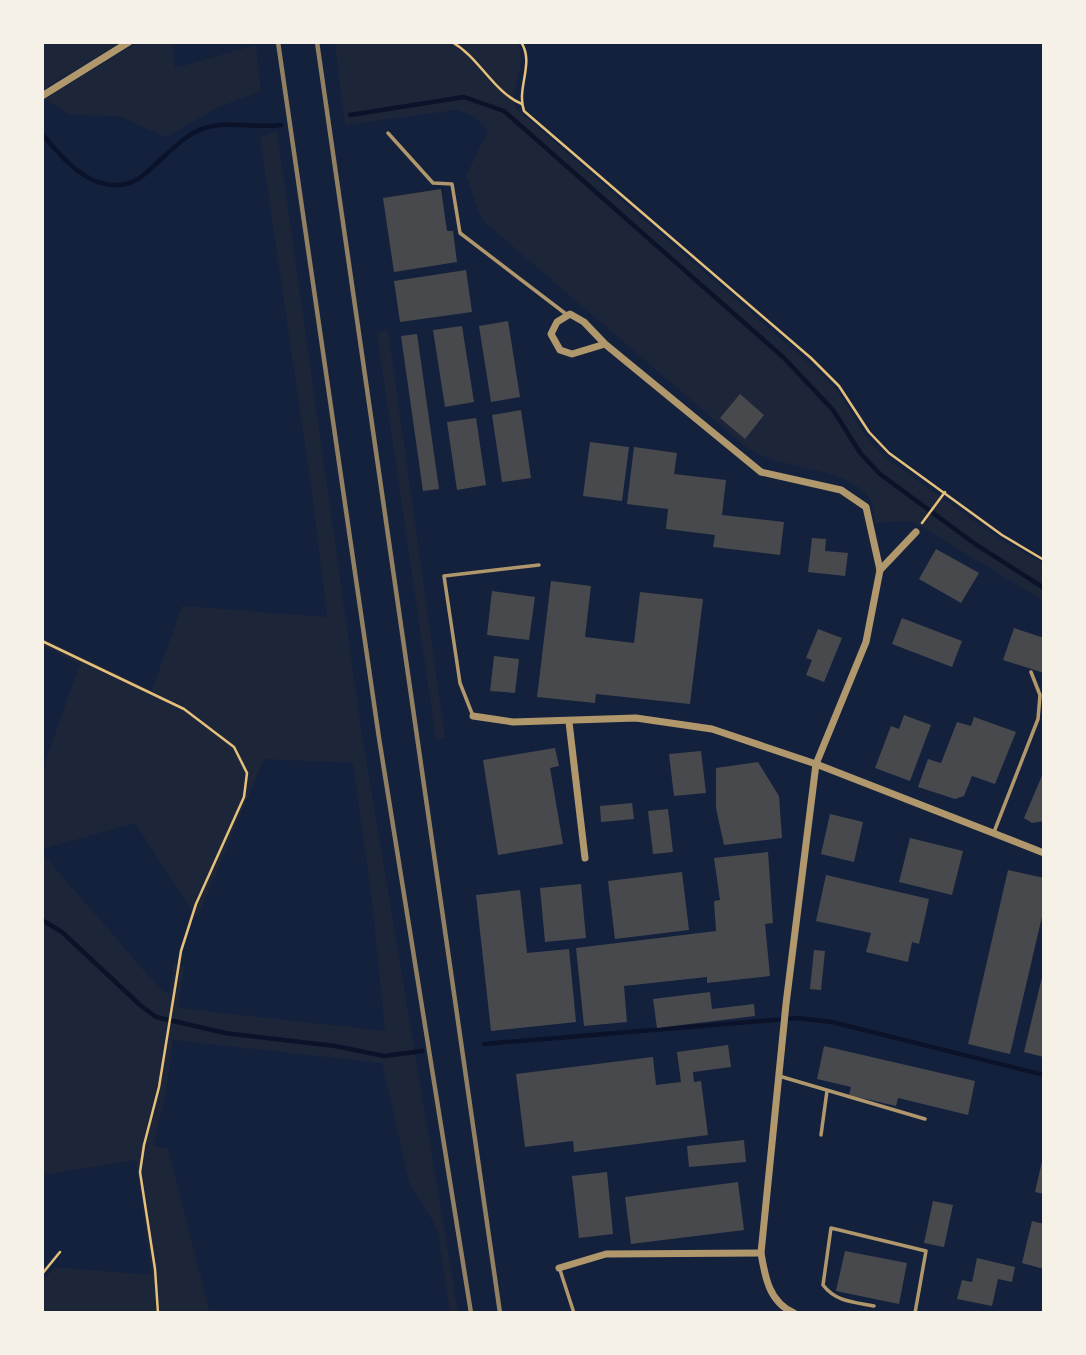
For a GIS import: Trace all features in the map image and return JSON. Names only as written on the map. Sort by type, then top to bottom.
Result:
[{"type":"street","points":[[42,96],[129,42]]},
{"type":"street","points":[[605,344],[572,354],[560,350],[551,334],[557,322],[570,314],[584,322],[605,344],[761,471],[841,490],[866,507],[880,570],[866,642],[816,764],[786,1003],[761,1253],[767,1287],[787,1310],[794,1313]]},
{"type":"street","points":[[880,570],[916,531]]},
{"type":"street","points":[[473,716],[513,722],[636,718],[712,729],[816,764],[1044,853]]},
{"type":"street","points":[[569,722],[585,858]]},
{"type":"street","points":[[559,1268],[606,1254],[761,1253]]},
{"type":"lane","points":[[388,133],[433,183],[452,184],[460,233],[567,316]]},
{"type":"lane","points":[[473,716],[460,683],[444,576],[539,565]]},
{"type":"lane","points":[[993,834],[1038,719],[1040,695],[1031,672]]},
{"type":"lane","points":[[778,1076],[925,1119]]},
{"type":"lane","points":[[821,1135],[827,1091]]},
{"type":"lane","points":[[874,1306],[840,1300],[830,1294],[822,1284],[831,1228],[926,1251],[915,1313]]},
{"type":"lane","points":[[559,1268],[575,1313]]},
{"type":"path","points":[[452,42],[480,65],[511,99],[522,104],[536,122],[811,358],[838,386],[869,432],[889,453],[1002,535],[1044,560]]},
{"type":"path","points":[[521,42],[527,61],[520,89],[522,104]]},
{"type":"path","points":[[916,531],[944,493]]},
{"type":"path","points":[[42,641],[184,709],[234,747],[247,773],[244,797],[196,904],[176,976],[169,1030],[140,1172],[155,1269],[158,1313]]},
{"type":"path","points":[[42,1274],[60,1252]]},
{"type":"shaded area","points":[[42,42],[121,42],[42,90]]},
{"type":"shaded area","points":[[138,42],[172,42],[175,68],[256,45],[261,91],[217,108],[166,137],[119,116],[70,115],[45,99]]},
{"type":"shaded area","points":[[335,42],[517,42],[521,58],[515,108],[820,373],[838,392],[866,437],[886,458],[998,538],[1044,564],[1044,601],[912,521],[875,523],[871,502],[862,490],[849,482],[833,475],[778,461],[747,448],[482,220],[466,176],[488,130],[474,116],[456,110],[345,125]]},
{"type":"shaded area","points":[[277,131],[363,742],[458,1313],[450,1313],[434,1223],[410,1185],[382,1063],[173,1040],[166,1093],[153,1145],[168,1149],[210,1313],[46,1313],[42,1311],[42,1281],[55,1267],[152,1275],[136,1160],[42,1175],[42,853],[161,990],[169,994],[174,964],[184,966],[178,1008],[385,1031],[372,900],[353,763],[264,759],[197,918],[135,823],[42,849],[42,781],[47,756],[80,664],[42,646],[42,638],[152,690],[182,606],[327,617],[312,492],[260,137]]},
{"type":"shaded area","points":[[388,330],[445,738],[436,739],[377,333]]},
{"type":"building","points":[[441,189],[447,231],[453,231],[457,262],[394,272],[383,198]]},
{"type":"building","points":[[466,270],[472,312],[400,322],[394,281]]},
{"type":"building","points":[[508,321],[520,397],[491,402],[479,326]]},
{"type":"building","points":[[462,326],[474,402],[445,407],[433,330]]},
{"type":"building","points":[[417,334],[439,489],[423,491],[401,336]]},
{"type":"building","points":[[740,394],[764,415],[745,439],[720,418]]},
{"type":"building","points":[[521,410],[531,478],[502,482],[492,415]]},
{"type":"building","points":[[476,418],[486,485],[457,490],[447,422]]},
{"type":"building","points":[[590,442],[629,447],[622,501],[583,496]]},
{"type":"building","points":[[634,447],[677,453],[674,474],[726,480],[722,515],[784,522],[780,555],[713,547],[715,535],[666,529],[668,509],[627,504]]},
{"type":"building","points":[[812,538],[826,539],[825,551],[848,553],[845,576],[808,572]]},
{"type":"building","points":[[936,549],[979,573],[961,603],[919,579]]},
{"type":"building","points":[[551,581],[591,586],[585,637],[634,643],[640,592],[703,599],[690,704],[596,694],[595,703],[537,697]]},
{"type":"building","points":[[492,591],[535,597],[529,640],[487,635]]},
{"type":"building","points":[[902,618],[962,641],[952,667],[892,644]]},
{"type":"building","points":[[1014,628],[1044,638],[1044,673],[1003,660]]},
{"type":"building","points":[[818,629],[842,638],[824,682],[806,675],[812,660],[806,658]]},
{"type":"building","points":[[494,656],[519,659],[515,693],[490,691]]},
{"type":"building","points":[[904,715],[931,725],[910,781],[875,768],[891,726],[899,729]]},
{"type":"building","points":[[974,717],[1016,732],[995,784],[972,776],[964,796],[955,799],[918,787],[928,759],[941,763],[957,722],[971,726]]},
{"type":"building","points":[[555,748],[559,766],[550,768],[563,844],[498,855],[483,760]]},
{"type":"building","points":[[701,751],[706,793],[674,796],[669,754]]},
{"type":"building","points":[[758,762],[779,796],[782,838],[724,845],[716,808],[716,768]]},
{"type":"building","points":[[1044,771],[1044,821],[1032,823],[1024,818]]},
{"type":"building","points":[[632,803],[634,819],[601,822],[600,806]]},
{"type":"building","points":[[668,809],[673,852],[653,854],[648,811]]},
{"type":"building","points":[[830,814],[863,822],[854,862],[821,854]]},
{"type":"building","points":[[910,838],[963,851],[952,895],[899,882]]},
{"type":"building","points":[[768,852],[773,923],[765,924],[770,976],[707,983],[707,977],[624,986],[627,1022],[584,1026],[576,948],[716,931],[714,901],[720,900],[714,858]]},
{"type":"building","points":[[1008,870],[1044,878],[1044,908],[1010,1054],[968,1044]]},
{"type":"building","points":[[682,872],[689,930],[615,939],[608,881]]},
{"type":"building","points":[[826,875],[929,899],[919,944],[912,942],[908,962],[866,952],[871,933],[816,921]]},
{"type":"building","points":[[581,884],[586,938],[545,942],[540,888]]},
{"type":"building","points":[[520,890],[527,953],[569,949],[576,1022],[491,1031],[476,895]]},
{"type":"building","points":[[814,950],[825,951],[821,990],[810,989]]},
{"type":"building","points":[[1044,973],[1044,1057],[1024,1052]]},
{"type":"building","points":[[710,992],[712,1009],[754,1004],[755,1016],[657,1028],[653,999]]},
{"type":"building","points":[[728,1045],[731,1067],[693,1072],[694,1082],[701,1081],[708,1135],[574,1152],[573,1141],[525,1147],[516,1074],[653,1057],[656,1085],[681,1082],[677,1052]]},
{"type":"building","points":[[824,1046],[975,1081],[968,1115],[898,1098],[896,1106],[849,1095],[851,1087],[817,1079]]},
{"type":"building","points":[[744,1140],[746,1162],[689,1167],[687,1146]]},
{"type":"building","points":[[1044,1157],[1044,1194],[1035,1192]]},
{"type":"building","points":[[607,1172],[613,1234],[579,1238],[572,1176]]},
{"type":"building","points":[[738,1182],[744,1230],[631,1244],[625,1197]]},
{"type":"building","points":[[933,1201],[953,1205],[944,1247],[924,1243]]},
{"type":"building","points":[[1032,1221],[1044,1224],[1044,1269],[1022,1263]]},
{"type":"building","points":[[845,1251],[907,1263],[899,1304],[836,1291]]},
{"type":"building","points":[[977,1258],[1015,1267],[1012,1282],[998,1279],[992,1306],[957,1299],[962,1280],[972,1282]]},
{"type":"waterway","points":[[350,115],[464,97],[504,111],[783,357],[833,410],[861,454],[880,474],[975,544],[1044,588]]},
{"type":"waterway","points":[[42,134],[78,171],[100,183],[113,185],[136,180],[182,141],[205,128],[222,125],[281,125]]},
{"type":"waterway","points":[[42,920],[62,932],[156,1017],[225,1033],[335,1046],[384,1056],[422,1051]]},
{"type":"waterway","points":[[484,1044],[798,1018],[832,1022],[1044,1075]]},
{"type":"railway","points":[[278,42],[379,738],[471,1313]]},
{"type":"railway","points":[[317,42],[500,1313]]}]
